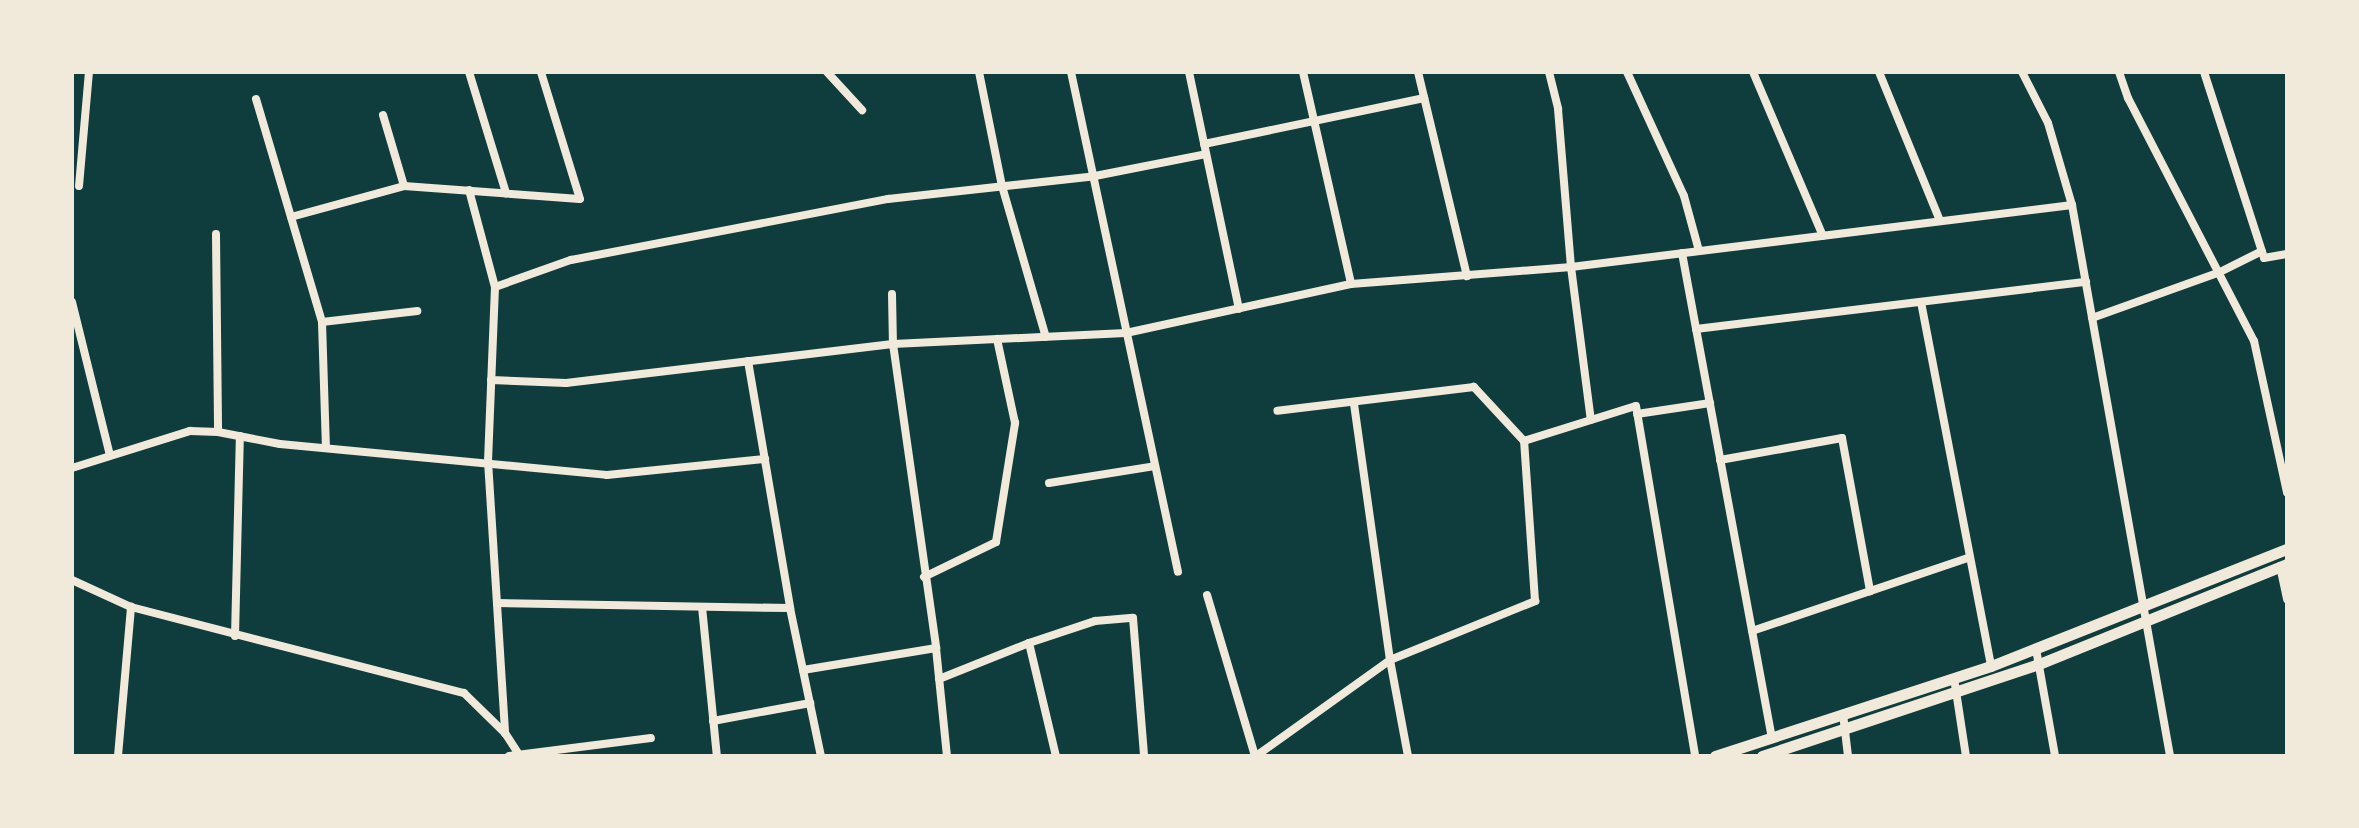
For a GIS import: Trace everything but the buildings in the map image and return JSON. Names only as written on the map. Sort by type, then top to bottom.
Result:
[{"type":"main road","points":[[1715,756],[1991,666],[2287,549]]},
{"type":"main road","points":[[1762,756],[2039,664],[2283,565]]},
{"type":"street","points":[[79,186],[89,72]]},
{"type":"street","points":[[469,72],[506,193]]},
{"type":"street","points":[[291,217],[404,186],[580,199],[541,72]]},
{"type":"street","points":[[827,72],[862,110]]},
{"type":"street","points":[[979,72],[1002,186],[1046,337]]},
{"type":"street","points":[[1071,72],[1178,572]]},
{"type":"street","points":[[1189,72],[1239,309]]},
{"type":"street","points":[[1303,72],[1351,284]]},
{"type":"street","points":[[1418,72],[1467,276]]},
{"type":"street","points":[[1549,72],[1558,109],[1571,267],[1591,420]]},
{"type":"street","points":[[1627,72],[1684,196],[1699,251]]},
{"type":"street","points":[[1753,72],[1823,236]]},
{"type":"street","points":[[1879,72],[1940,221]]},
{"type":"street","points":[[2022,72],[2048,123],[2072,205],[2170,756]]},
{"type":"street","points":[[2119,72],[2128,98],[2254,341],[2287,492]]},
{"type":"street","points":[[2204,72],[2264,258],[2287,254]]},
{"type":"street","points":[[495,287],[571,260],[888,199],[1095,176],[1314,121],[1424,98]]},
{"type":"street","points":[[256,99],[322,322],[326,448]]},
{"type":"street","points":[[383,115],[404,186]]},
{"type":"street","points":[[469,190],[495,287],[488,461],[505,733]]},
{"type":"street","points":[[491,380],[566,383],[893,344],[1126,333],[1351,284],[1571,267],[2072,205]]},
{"type":"street","points":[[216,234],[218,432]]},
{"type":"street","points":[[2092,318],[2218,273],[2262,251]]},
{"type":"street","points":[[1682,253],[1772,737]]},
{"type":"street","points":[[1696,329],[2086,282]]},
{"type":"street","points":[[892,294],[893,344],[936,648],[947,756]]},
{"type":"street","points":[[72,302],[110,455]]},
{"type":"street","points":[[1921,302],[1991,666]]},
{"type":"street","points":[[322,322],[417,311]]},
{"type":"street","points":[[924,577],[996,542],[1015,423],[997,339]]},
{"type":"street","points":[[748,361],[790,608],[821,756]]},
{"type":"street","points":[[1207,595],[1256,756],[1390,660],[1535,601],[1524,441],[1474,387],[1277,411]]},
{"type":"street","points":[[1637,414],[1710,403]]},
{"type":"street","points":[[1354,404],[1390,660],[1408,756]]},
{"type":"street","points":[[1524,441],[1636,406],[1695,756]]},
{"type":"street","points":[[72,468],[190,431],[218,432],[326,448],[488,461],[607,475],[765,459]]},
{"type":"street","points":[[235,636],[240,436]]},
{"type":"street","points":[[1720,460],[1842,438],[1870,591]]},
{"type":"street","points":[[1049,483],[1155,466]]},
{"type":"street","points":[[1752,631],[1970,557]]},
{"type":"street","points":[[2283,565],[2287,599]]},
{"type":"street","points":[[72,580],[131,607],[464,693],[505,733],[520,755]]},
{"type":"street","points":[[497,603],[790,608]]},
{"type":"street","points":[[118,756],[131,607]]},
{"type":"street","points":[[702,607],[717,756]]},
{"type":"street","points":[[939,679],[1095,621],[1133,618],[1144,756]]},
{"type":"street","points":[[1029,643],[1056,756]]},
{"type":"street","points":[[803,670],[936,648]]},
{"type":"street","points":[[2036,649],[2055,756]]},
{"type":"street","points":[[1954,678],[1966,756]]},
{"type":"street","points":[[713,721],[810,703]]},
{"type":"street","points":[[1843,714],[1848,756]]},
{"type":"street","points":[[509,756],[651,738]]}]
